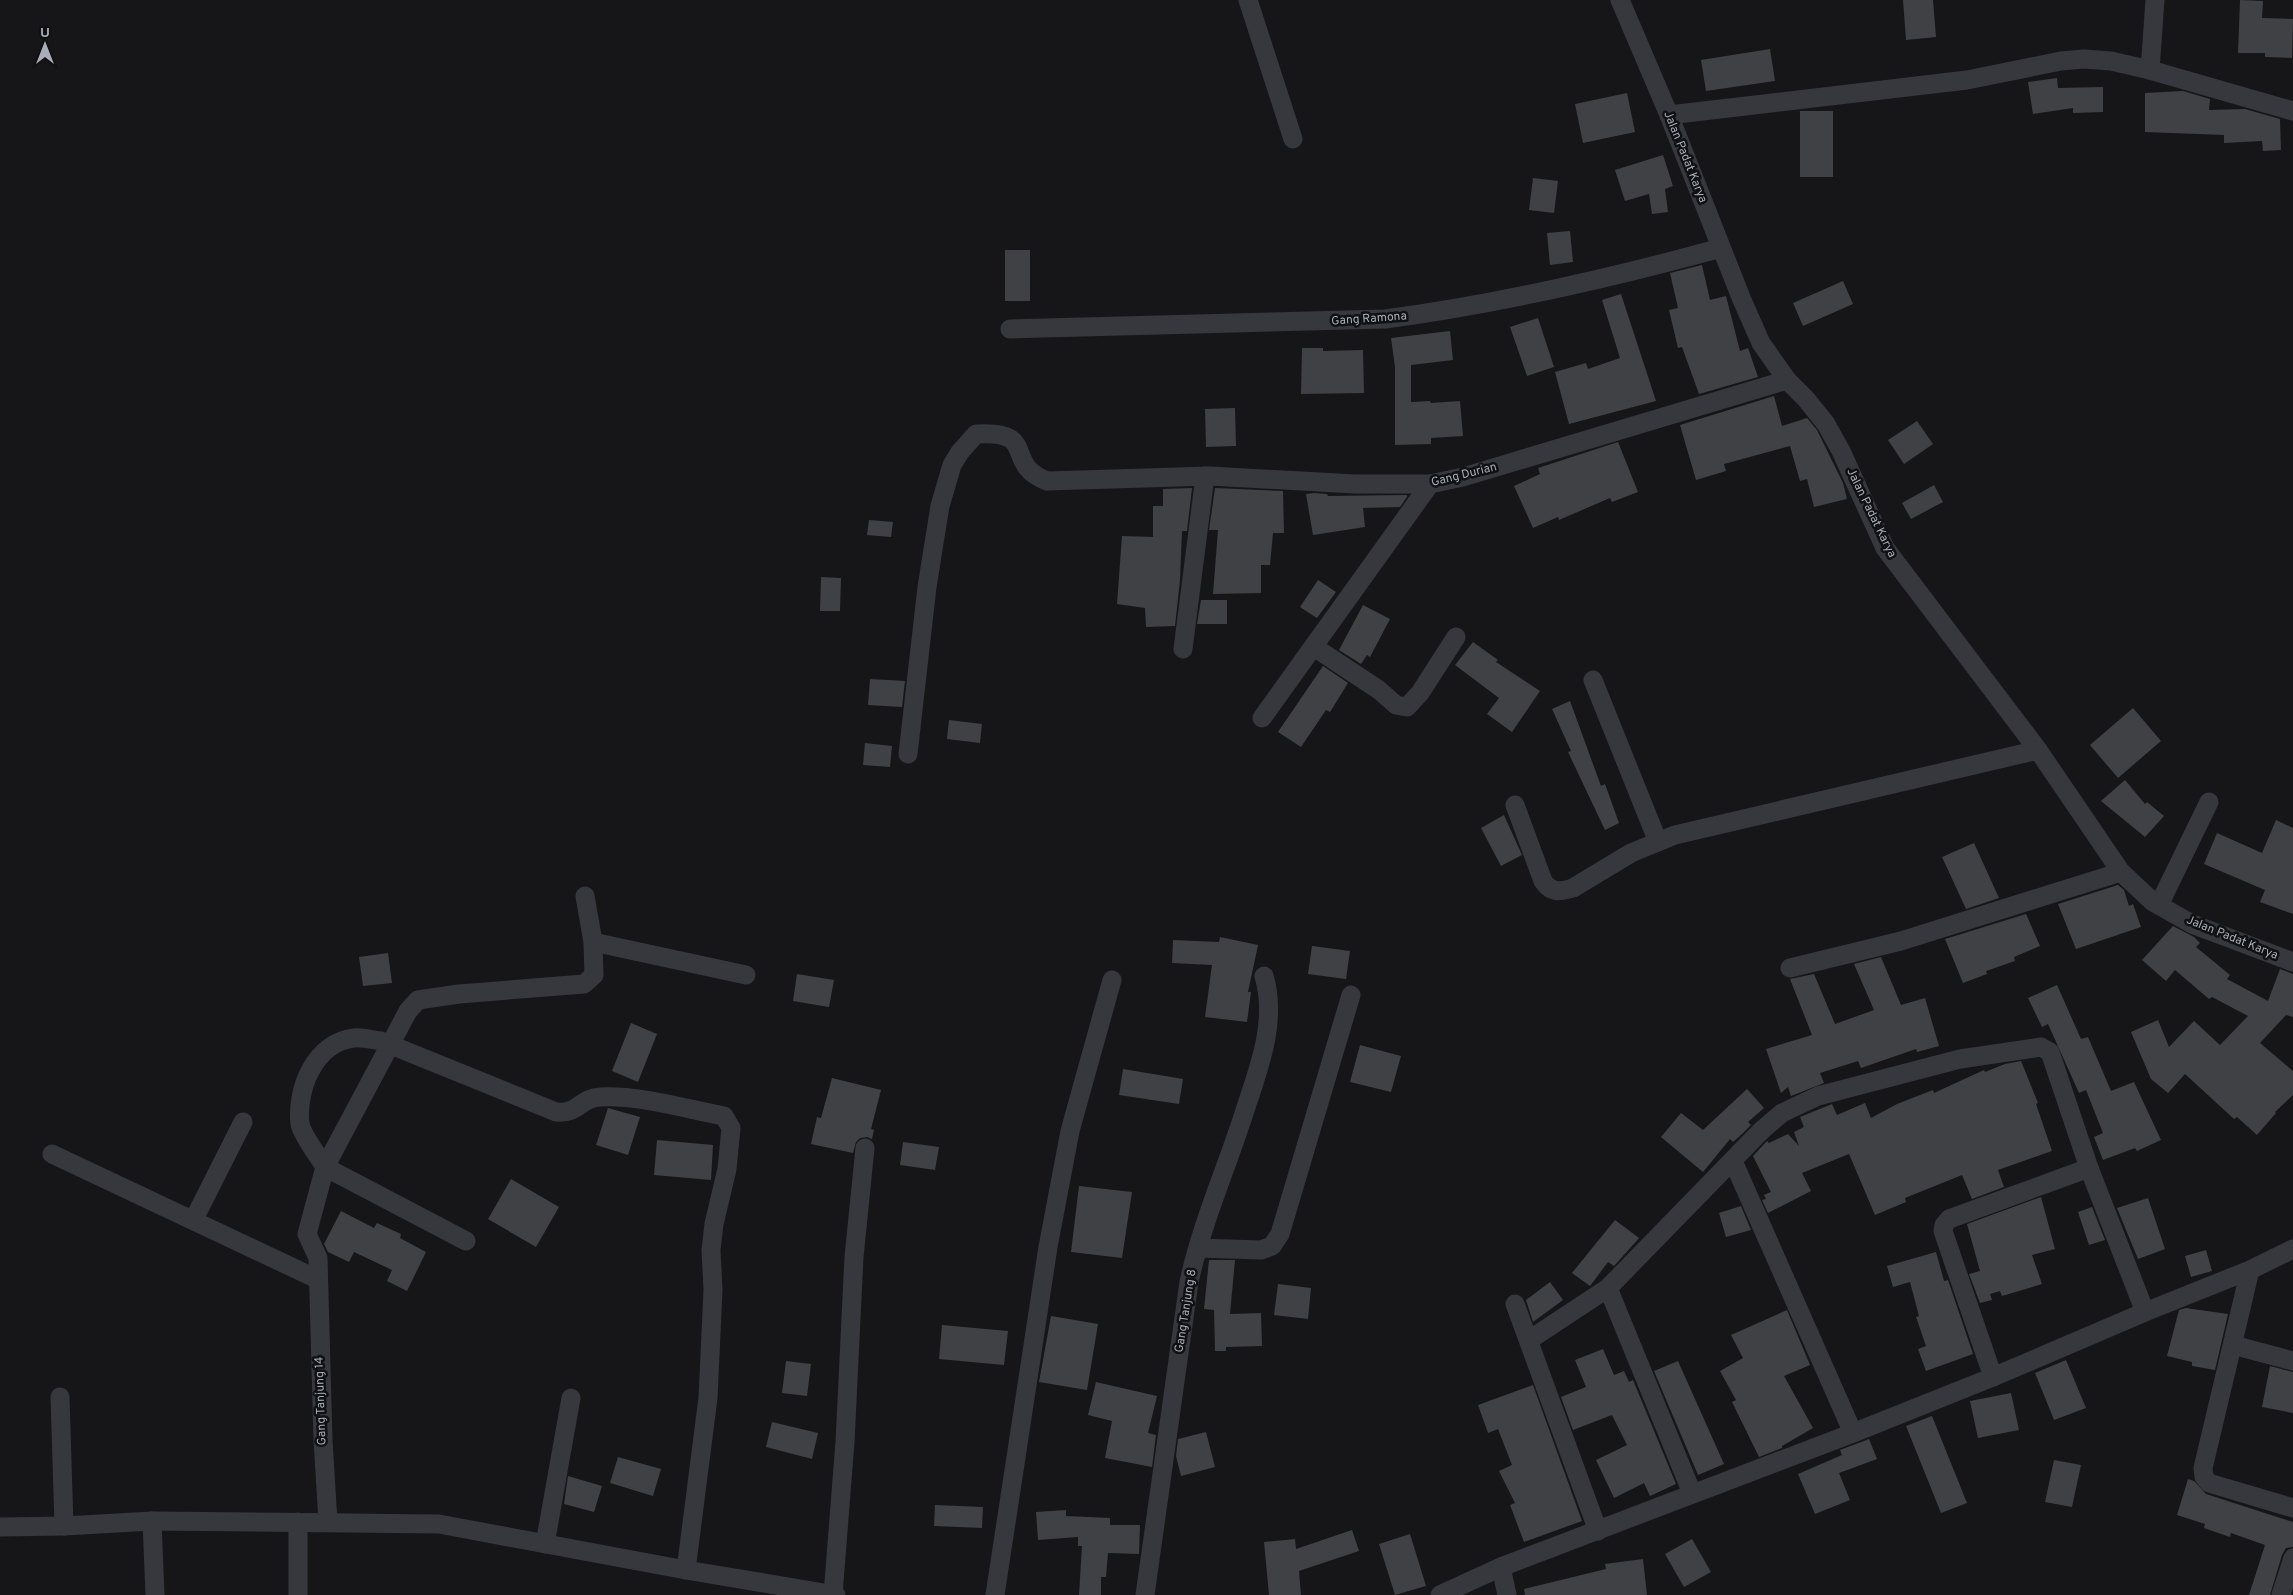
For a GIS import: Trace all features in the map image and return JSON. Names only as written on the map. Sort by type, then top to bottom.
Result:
[{"type":"street","points":[[1248,0],[1293,139]]},
{"type":"street","name":"Jalan Padat Karya","points":[[1620,0],[1761,342],[1787,380],[1806,399],[1826,424],[1841,451],[1885,548],[2038,750],[2121,872],[2159,905],[2192,924],[2291,957]]},
{"type":"street","points":[[2150,70],[2155,0]]},
{"type":"street","points":[[1669,115],[1967,80],[2069,60],[2084,59],[2112,61],[2150,70],[2293,112]]},
{"type":"street","name":"Gang Ramona","points":[[1010,329],[1385,319],[1444,312],[1547,291],[1632,272],[1721,248]]},
{"type":"street","name":"Gang Durian","points":[[908,754],[934,538],[940,506],[950,473],[960,452],[976,434],[1000,434],[1011,437],[1017,445],[1025,466],[1032,474],[1052,481],[1078,478],[1100,480],[1205,476],[1356,484],[1430,484],[1463,478],[1787,380]]},
{"type":"street","points":[[1183,649],[1205,476]]},
{"type":"street","points":[[1262,718],[1430,484]]},
{"type":"street","points":[[1314,646],[1379,690],[1396,705],[1406,707],[1420,694],[1456,637]]},
{"type":"street","points":[[1593,680],[1658,842]]},
{"type":"street","points":[[1515,805],[1543,881],[1547,887],[1554,891],[1573,888],[1631,853],[1675,835],[2038,750]]},
{"type":"street","points":[[2159,905],[2209,802]]},
{"type":"street","points":[[1790,968],[1900,941],[2121,872]]},
{"type":"street","points":[[585,896],[592,942],[746,975]]},
{"type":"street","name":"Gang Tanjung 14","points":[[328,1522],[323,1440],[317,1279],[318,1258],[307,1234],[325,1167],[408,1011],[418,1000],[459,994],[584,984],[594,975],[592,942]]},
{"type":"street","name":"Gang Tanjung 8","points":[[1145,1595],[1189,1282],[1198,1248],[1238,1133],[1265,1045],[1269,993],[1264,976]]},
{"type":"street","points":[[995,1595],[1048,1247],[1068,1140],[1112,980]]},
{"type":"street","points":[[1198,1248],[1261,1250],[1272,1246],[1280,1234],[1351,996]]},
{"type":"street","points":[[466,1241],[325,1167],[300,1126],[300,1093],[313,1064],[336,1043],[355,1038],[381,1041],[389,1046],[556,1112],[568,1113],[587,1100],[618,1097],[724,1116],[731,1128],[727,1169],[714,1224],[711,1250],[713,1290],[708,1398],[686,1570]]},
{"type":"street","points":[[1529,1340],[1608,1288],[1762,1130],[1782,1113],[1818,1096],[1960,1059],[2041,1047],[2050,1052],[2088,1168],[2145,1312]]},
{"type":"street","points":[[194,1219],[243,1122]]},
{"type":"street","points":[[0,1527],[64,1526],[152,1521],[439,1524],[686,1570],[834,1595],[845,1442],[854,1257],[865,1148]]},
{"type":"street","points":[[52,1154],[194,1219],[317,1279]]},
{"type":"street","points":[[1733,1161],[1853,1433]]},
{"type":"street","points":[[1993,1377],[1943,1231],[1944,1225],[1948,1219],[2088,1168]]},
{"type":"street","points":[[1440,1595],[1501,1567],[1853,1433],[1993,1377],[2145,1312],[2250,1270],[2293,1249]]},
{"type":"street","points":[[2250,1270],[2203,1468],[2204,1477],[2209,1483],[2293,1508]]},
{"type":"street","points":[[1608,1288],[1692,1494]]},
{"type":"street","points":[[1515,1304],[1598,1531]]},
{"type":"street","points":[[2233,1345],[2293,1361]]},
{"type":"street","points":[[60,1397],[64,1526]]},
{"type":"street","points":[[545,1544],[571,1398]]},
{"type":"street","points":[[152,1521],[155,1595]]},
{"type":"street","points":[[298,1522],[298,1595]]},
{"type":"street","points":[[2281,1595],[2293,1558]]},
{"type":"street","points":[[1501,1567],[1507,1595]]},
{"type":"building","points":[[1903,0],[1933,0],[1936,37],[1906,40]]},
{"type":"building","points":[[2240,0],[2263,1],[2262,18],[2293,19],[2292,58],[2265,57],[2265,53],[2238,53]]},
{"type":"building","points":[[1770,49],[1775,81],[1706,91],[1701,60]]},
{"type":"building","points":[[2057,78],[2058,88],[2103,87],[2103,112],[2073,113],[2073,108],[2033,114],[2028,82]]},
{"type":"building","points":[[2183,91],[2210,99],[2209,110],[2245,109],[2280,119],[2281,150],[2263,151],[2262,141],[2224,143],[2224,135],[2145,132],[2145,93]]},
{"type":"building","points":[[1627,93],[1635,132],[1583,143],[1575,104]]},
{"type":"building","points":[[1800,111],[1833,111],[1833,177],[1800,177]]},
{"type":"building","points":[[1663,155],[1673,186],[1665,189],[1668,212],[1652,214],[1649,194],[1625,201],[1615,170]]},
{"type":"building","points":[[1533,178],[1558,181],[1554,213],[1529,210]]},
{"type":"building","points":[[1570,231],[1573,262],[1550,265],[1547,233]]},
{"type":"building","points":[[1005,250],[1030,250],[1030,301],[1005,301]]},
{"type":"building","points":[[1702,265],[1710,300],[1726,296],[1740,351],[1748,348],[1758,377],[1699,394],[1682,347],[1678,348],[1669,310],[1678,308],[1670,273]]},
{"type":"building","points":[[1843,281],[1853,304],[1803,326],[1793,303]]},
{"type":"building","points":[[1621,294],[1656,401],[1569,424],[1555,372],[1586,363],[1588,369],[1620,358],[1602,300]]},
{"type":"building","points":[[1538,318],[1554,367],[1527,376],[1510,327]]},
{"type":"building","points":[[1450,331],[1453,360],[1411,365],[1411,402],[1460,401],[1463,436],[1431,438],[1431,444],[1395,445],[1395,367],[1391,338]]},
{"type":"building","points":[[1302,348],[1323,348],[1323,351],[1363,350],[1364,393],[1301,394]]},
{"type":"building","points":[[1774,396],[1782,426],[1807,418],[1817,430],[1843,483],[1847,499],[1814,507],[1807,479],[1800,481],[1790,446],[1724,464],[1726,471],[1696,480],[1680,425]]},
{"type":"building","points":[[1235,408],[1236,446],[1206,447],[1205,409]]},
{"type":"building","points":[[1917,421],[1933,444],[1904,464],[1888,440]]},
{"type":"building","points":[[1618,442],[1638,492],[1612,502],[1610,498],[1559,520],[1558,517],[1533,528],[1514,486],[1540,474],[1538,468]]},
{"type":"building","points":[[1934,485],[1943,502],[1911,519],[1902,503]]},
{"type":"building","points":[[1192,488],[1187,531],[1182,531],[1180,580],[1175,626],[1146,627],[1145,608],[1117,604],[1122,536],[1153,537],[1153,506],[1163,506],[1163,489]]},
{"type":"building","points":[[1215,488],[1283,491],[1284,533],[1273,533],[1270,565],[1261,565],[1261,593],[1213,594],[1218,530],[1209,530]]},
{"type":"building","points":[[1306,494],[1327,494],[1328,496],[1407,495],[1407,497],[1400,507],[1363,508],[1365,527],[1313,535]]},
{"type":"building","points":[[869,520],[893,522],[891,537],[867,535]]},
{"type":"building","points":[[821,577],[841,578],[840,611],[820,611]]},
{"type":"building","points":[[1318,580],[1336,592],[1317,618],[1300,607]]},
{"type":"building","points":[[1201,600],[1227,600],[1227,624],[1197,624]]},
{"type":"building","points":[[1363,605],[1390,619],[1370,657],[1367,655],[1361,664],[1339,650]]},
{"type":"building","points":[[1473,642],[1498,660],[1496,662],[1540,691],[1512,732],[1487,714],[1499,698],[1455,665]]},
{"type":"building","points":[[1323,666],[1348,683],[1330,712],[1326,710],[1301,747],[1278,732]]},
{"type":"building","points":[[870,679],[905,681],[902,707],[868,705]]},
{"type":"building","points":[[1570,701],[1601,786],[1605,784],[1619,823],[1605,830],[1568,752],[1571,751],[1552,709]]},
{"type":"building","points":[[2133,708],[2161,741],[2118,778],[2090,745]]},
{"type":"building","points":[[949,720],[982,724],[980,743],[947,739]]},
{"type":"building","points":[[865,743],[892,746],[890,767],[863,765]]},
{"type":"building","points":[[2125,780],[2145,804],[2147,802],[2164,816],[2145,837],[2101,801]]},
{"type":"building","points":[[1504,815],[1522,855],[1501,866],[1481,828]]},
{"type":"building","points":[[2276,820],[2293,828],[2293,914],[2260,902],[2265,890],[2204,864],[2217,833],[2262,853]]},
{"type":"building","points":[[1974,843],[1999,898],[1966,909],[1942,857]]},
{"type":"building","points":[[2118,885],[2124,890],[2129,906],[2133,904],[2141,927],[2076,949],[2058,904]]},
{"type":"building","points":[[2026,914],[2040,946],[2014,957],[2015,961],[1986,971],[1987,974],[1963,983],[1945,939]]},
{"type":"building","points":[[2173,926],[2194,937],[2200,943],[2196,947],[2230,975],[2227,979],[2268,1001],[2280,969],[2293,974],[2293,1017],[2286,1015],[2260,1043],[2293,1071],[2293,1095],[2275,1112],[2257,1135],[2237,1117],[2234,1119],[2185,1074],[2168,1093],[2151,1079],[2131,1032],[2158,1020],[2169,1047],[2194,1021],[2220,1045],[2248,1016],[2212,997],[2209,999],[2175,970],[2166,981],[2142,960]]},
{"type":"building","points":[[1220,937],[1258,945],[1248,992],[1251,992],[1247,1022],[1205,1017],[1212,965],[1172,963],[1173,940],[1219,942]]},
{"type":"building","points":[[1312,946],[1350,951],[1346,979],[1308,974]]},
{"type":"building","points":[[388,953],[392,983],[363,986],[359,957]]},
{"type":"building","points":[[1881,957],[1901,1005],[1925,998],[1939,1046],[1917,1052],[1916,1049],[1861,1068],[1858,1061],[1820,1073],[1824,1083],[1791,1096],[1788,1087],[1781,1093],[1766,1049],[1812,1035],[1790,979],[1814,974],[1835,1024],[1874,1010],[1854,964]]},
{"type":"building","points":[[797,974],[834,980],[829,1007],[793,1001]]},
{"type":"building","points":[[2057,985],[2081,1039],[2088,1037],[2111,1091],[2134,1082],[2161,1140],[2137,1151],[2135,1148],[2103,1160],[2094,1137],[2103,1133],[2086,1090],[2079,1093],[2048,1024],[2042,1027],[2028,998]]},
{"type":"building","points":[[631,1023],[657,1034],[638,1082],[612,1071]]},
{"type":"building","points":[[1360,1045],[1401,1056],[1391,1092],[1350,1082]]},
{"type":"building","points":[[2021,1061],[2038,1103],[2036,1104],[2052,1151],[1998,1170],[2004,1187],[1972,1199],[1962,1175],[1905,1198],[1906,1202],[1875,1215],[1849,1154],[1802,1173],[1811,1191],[1768,1213],[1762,1200],[1766,1199],[1764,1195],[1771,1192],[1753,1156],[1767,1141],[1769,1143],[1788,1134],[1799,1146],[1794,1132],[1804,1127],[1800,1117],[1832,1104],[1837,1115],[1865,1103],[1871,1118],[1897,1104],[1933,1090],[1934,1093],[1984,1070],[1985,1072],[2005,1064]]},
{"type":"building","points":[[1123,1069],[1183,1079],[1179,1104],[1119,1095]]},
{"type":"building","points":[[832,1078],[881,1090],[871,1129],[874,1130],[872,1139],[867,1137],[860,1138],[856,1142],[853,1153],[811,1144],[817,1117],[821,1118]]},
{"type":"building","points":[[1747,1089],[1764,1108],[1748,1122],[1751,1125],[1742,1134],[1733,1142],[1730,1139],[1703,1172],[1661,1137],[1681,1113],[1703,1130]]},
{"type":"building","points":[[608,1108],[640,1117],[628,1155],[596,1145]]},
{"type":"building","points":[[657,1140],[713,1145],[711,1180],[654,1175]]},
{"type":"building","points":[[903,1142],[939,1147],[935,1170],[900,1165]]},
{"type":"building","points":[[511,1179],[559,1207],[536,1247],[488,1219]]},
{"type":"building","points":[[1079,1186],[1132,1192],[1122,1258],[1071,1252]]},
{"type":"building","points":[[2041,1197],[2055,1249],[2032,1255],[2042,1284],[2002,1296],[2000,1291],[1990,1294],[1992,1300],[1980,1303],[1969,1274],[1980,1271],[1967,1224]]},
{"type":"building","points":[[2148,1198],[2165,1249],[2138,1259],[2117,1208]]},
{"type":"building","points":[[1741,1206],[1751,1230],[1726,1237],[1719,1213]]},
{"type":"building","points":[[2092,1207],[2105,1240],[2089,1245],[2078,1212]]},
{"type":"building","points":[[341,1211],[374,1228],[377,1223],[401,1234],[400,1238],[426,1252],[407,1291],[387,1281],[392,1270],[354,1252],[349,1262],[328,1252],[324,1244]]},
{"type":"building","points":[[1615,1220],[1639,1238],[1614,1266],[1608,1262],[1590,1286],[1572,1273]]},
{"type":"building","points":[[2206,1250],[2212,1271],[2191,1277],[2185,1256]]},
{"type":"building","points":[[1936,1252],[1944,1281],[1948,1280],[1973,1354],[1926,1371],[1918,1349],[1926,1346],[1916,1317],[1919,1316],[1910,1282],[1893,1287],[1887,1266]]},
{"type":"building","points":[[1209,1260],[1235,1260],[1230,1314],[1261,1313],[1262,1346],[1226,1347],[1226,1351],[1215,1351],[1214,1310],[1204,1309]]},
{"type":"building","points":[[1550,1282],[1563,1300],[1533,1322],[1526,1300]]},
{"type":"building","points":[[1278,1284],[1311,1288],[1308,1319],[1274,1315]]},
{"type":"building","points":[[2186,1308],[2228,1314],[2215,1370],[2192,1366],[2192,1362],[2167,1356],[2179,1310]]},
{"type":"building","points":[[1787,1310],[1810,1365],[1784,1376],[1813,1428],[1782,1446],[1782,1448],[1759,1457],[1732,1402],[1736,1400],[1720,1371],[1743,1358],[1731,1335]]},
{"type":"building","points":[[1051,1316],[1098,1324],[1087,1390],[1039,1382]]},
{"type":"building","points":[[942,1325],[1008,1331],[1004,1365],[939,1359]]},
{"type":"building","points":[[1603,1349],[1614,1375],[1624,1371],[1629,1382],[1633,1380],[1676,1484],[1650,1496],[1644,1483],[1614,1498],[1596,1460],[1627,1445],[1612,1415],[1573,1430],[1561,1397],[1586,1387],[1575,1360]]},
{"type":"building","points":[[2066,1360],[2086,1408],[2054,1420],[2035,1373]]},
{"type":"building","points":[[786,1361],[811,1364],[807,1396],[782,1393]]},
{"type":"building","points":[[1678,1361],[1724,1464],[1698,1475],[1654,1371]]},
{"type":"building","points":[[2270,1366],[2293,1372],[2293,1413],[2262,1407]]},
{"type":"building","points":[[1096,1382],[1157,1396],[1148,1433],[1156,1435],[1152,1467],[1105,1458],[1112,1421],[1088,1415]]},
{"type":"building","points":[[1533,1385],[1582,1521],[1524,1542],[1510,1505],[1515,1503],[1499,1471],[1512,1465],[1498,1429],[1488,1433],[1478,1405]]},
{"type":"building","points":[[2011,1393],[2019,1430],[1978,1438],[1970,1401]]},
{"type":"building","points":[[1932,1416],[1967,1503],[1941,1513],[1906,1426]]},
{"type":"building","points":[[772,1422],[818,1433],[812,1459],[766,1447]]},
{"type":"building","points":[[1206,1432],[1215,1467],[1181,1476],[1176,1456],[1178,1439]]},
{"type":"building","points":[[1869,1439],[1877,1459],[1839,1473],[1850,1500],[1815,1514],[1798,1474],[1842,1455],[1840,1450]]},
{"type":"building","points":[[618,1457],[661,1469],[653,1496],[610,1483]]},
{"type":"building","points":[[2054,1460],[2081,1465],[2072,1507],[2045,1502]]},
{"type":"building","points":[[568,1476],[602,1486],[594,1512],[564,1504]]},
{"type":"building","points":[[2188,1479],[2194,1481],[2206,1494],[2293,1522],[2293,1547],[2286,1548],[2282,1555],[2270,1595],[2249,1595],[2265,1545],[2231,1533],[2230,1537],[2204,1528],[2205,1524],[2177,1515]]},
{"type":"building","points":[[935,1505],[983,1507],[982,1528],[934,1526]]},
{"type":"building","points":[[1066,1510],[1066,1516],[1110,1518],[1110,1525],[1140,1525],[1139,1554],[1108,1553],[1106,1577],[1101,1577],[1101,1595],[1079,1595],[1082,1546],[1078,1546],[1078,1537],[1038,1540],[1036,1512]]},
{"type":"building","points":[[1352,1530],[1359,1551],[1299,1571],[1301,1595],[1269,1595],[1264,1542],[1295,1539],[1296,1549]]},
{"type":"building","points":[[1410,1534],[1426,1586],[1395,1595],[1379,1544]]},
{"type":"building","points":[[1692,1539],[1711,1572],[1684,1587],[1665,1554]]},
{"type":"building","points":[[1643,1559],[1647,1595],[1525,1595],[1524,1589],[1606,1569],[1605,1564]]}]
